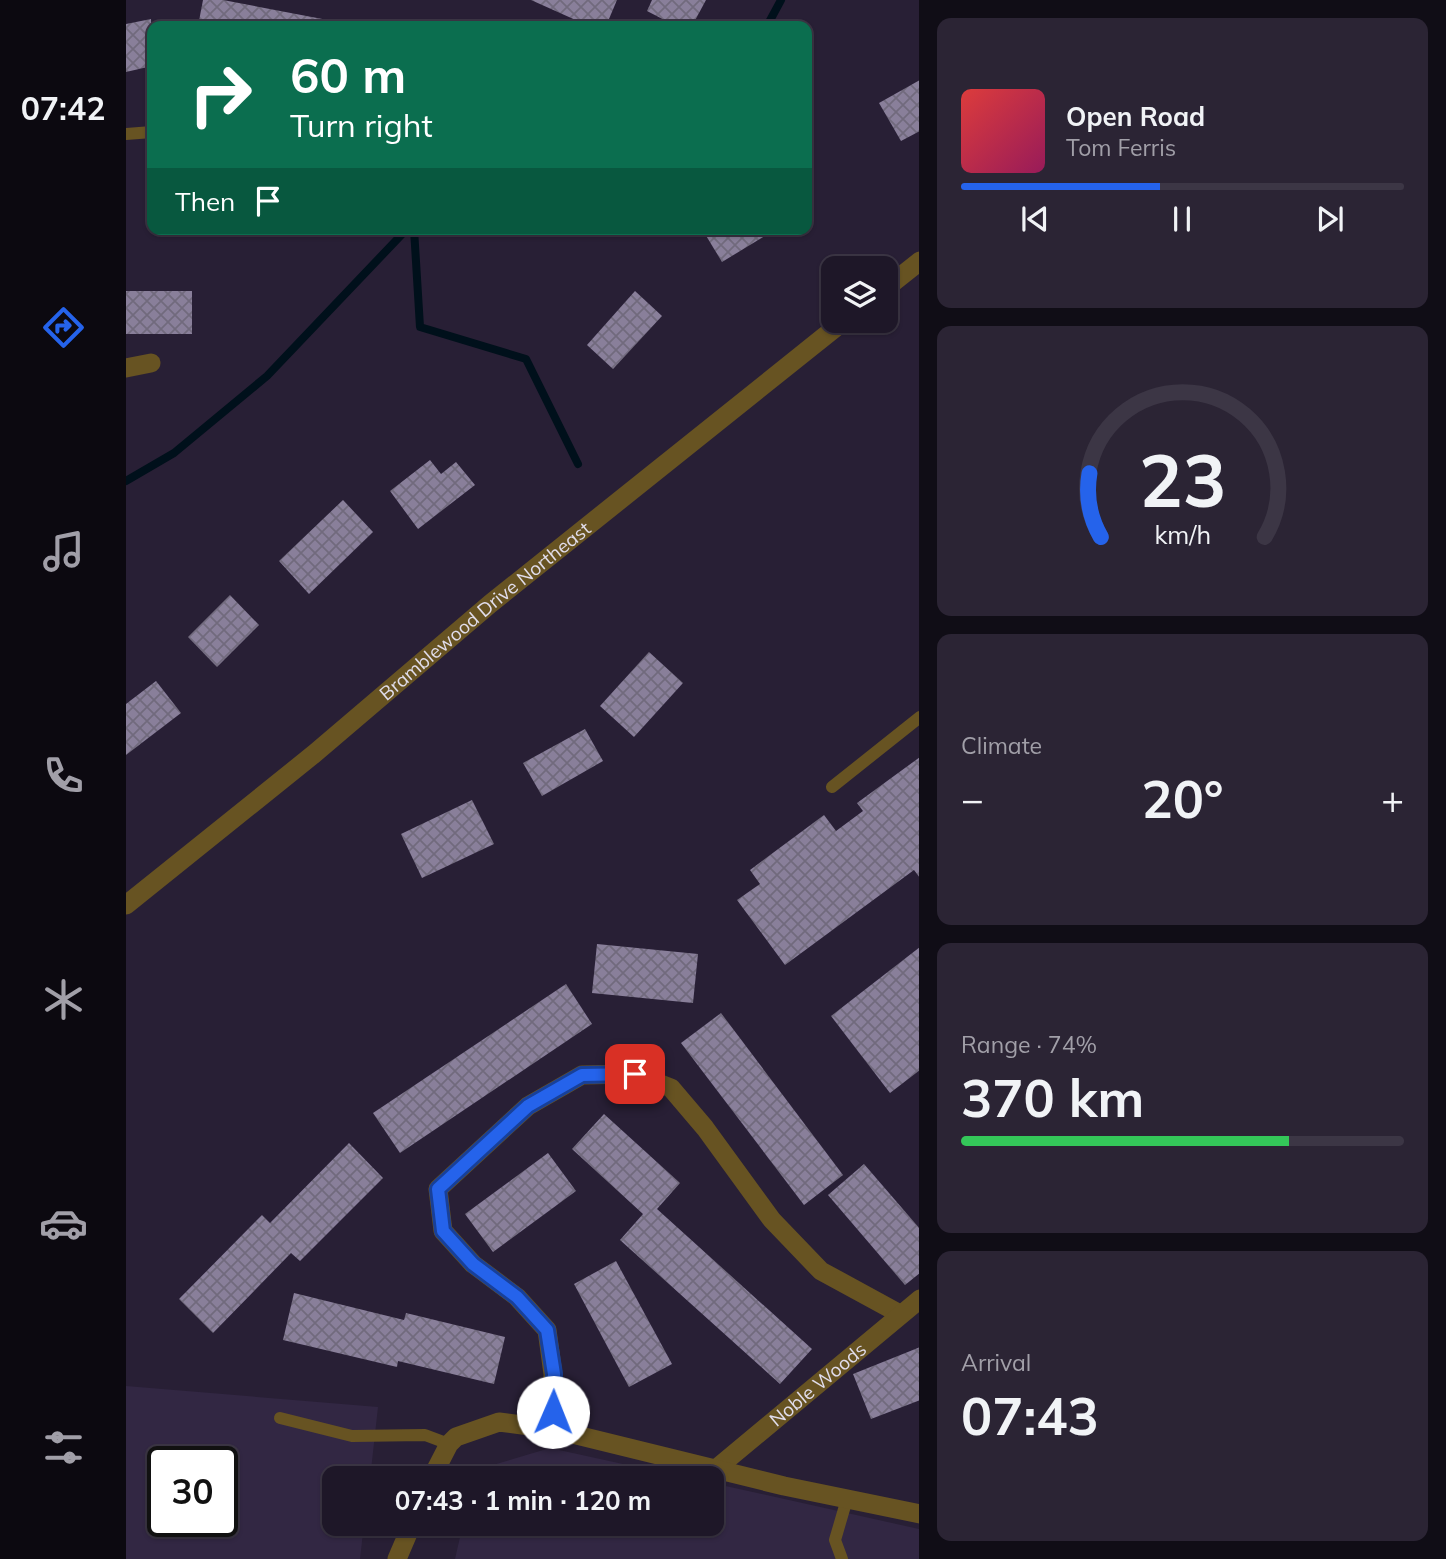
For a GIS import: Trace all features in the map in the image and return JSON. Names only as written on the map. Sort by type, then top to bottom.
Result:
[{"type":"street","points":[[898,278],[919,261]]},
{"type":"street","name":"Bramblewood Drive Northeast","points":[[126,905],[314,754],[490,604],[829,333]]},
{"type":"street","points":[[126,368],[151,363]]},
{"type":"street","points":[[552,1429],[554,1374],[547,1330],[517,1297],[473,1264],[443,1231],[438,1189],[528,1106],[582,1075],[635,1074],[671,1088],[705,1128],[772,1220],[821,1271],[900,1314]]},
{"type":"street","name":"Noble Woods","points":[[719,1466],[919,1299]]},
{"type":"street","points":[[438,1466],[449,1444],[456,1437],[499,1422],[552,1429],[709,1466]]},
{"type":"street","points":[[724,1470],[919,1514]]},
{"type":"street","points":[[397,1559],[407,1536]]},
{"type":"lane","points":[[126,134],[147,132]]},
{"type":"lane","points":[[832,787],[919,717]]},
{"type":"lane","points":[[280,1418],[352,1436],[425,1435],[449,1444]]},
{"type":"lane","points":[[842,1559],[835,1540],[847,1499]]},
{"type":"shaded area","points":[[126,1386],[378,1407],[371,1466],[322,1466],[322,1536],[363,1536],[360,1559],[126,1559]]},
{"type":"shaded area","points":[[550,1448],[632,1466],[489,1466]]},
{"type":"shaded area","points":[[724,1486],[919,1529],[919,1559],[455,1559],[460,1536],[724,1536]]},
{"type":"building","points":[[203,0],[223,0],[333,21],[199,21]]},
{"type":"building","points":[[531,0],[617,0],[608,21],[578,21]]},
{"type":"building","points":[[652,0],[706,0],[695,21],[666,21],[647,11]]},
{"type":"building","points":[[151,19],[147,21],[147,67],[126,72],[126,24]]},
{"type":"building","points":[[919,81],[919,132],[901,141],[879,103]]},
{"type":"building","points":[[706,235],[766,235],[722,262]]},
{"type":"building","points":[[126,291],[192,291],[192,334],[126,334]]},
{"type":"building","points":[[635,291],[662,316],[613,369],[587,345]]},
{"type":"building","points":[[430,460],[441,474],[456,462],[475,485],[418,529],[390,491]]},
{"type":"building","points":[[343,500],[373,532],[309,594],[279,561]]},
{"type":"building","points":[[230,595],[259,625],[217,667],[188,637]]},
{"type":"building","points":[[649,652],[683,683],[634,737],[600,706]]},
{"type":"building","points":[[156,681],[181,713],[126,755],[126,704]]},
{"type":"building","points":[[585,729],[603,761],[542,796],[523,763]]},
{"type":"building","points":[[919,758],[919,877],[914,870],[785,965],[737,900],[760,884],[750,870],[824,815],[836,831],[863,811],[857,803]]},
{"type":"building","points":[[472,800],[494,844],[422,878],[401,834]]},
{"type":"building","points":[[597,944],[698,954],[693,1003],[592,993]]},
{"type":"building","points":[[919,948],[919,1071],[890,1093],[831,1016]]},
{"type":"building","points":[[566,984],[592,1024],[400,1153],[373,1113]]},
{"type":"building","points":[[721,1013],[843,1175],[804,1205],[681,1043]]},
{"type":"building","points":[[604,1114],[680,1183],[657,1209],[812,1349],[780,1384],[620,1240],[643,1214],[572,1149]]},
{"type":"building","points":[[349,1143],[383,1178],[300,1261],[291,1253],[213,1333],[179,1299],[262,1215],[270,1223]]},
{"type":"building","points":[[548,1153],[576,1191],[493,1252],[465,1214]]},
{"type":"building","points":[[864,1164],[919,1228],[919,1274],[905,1285],[828,1195]]},
{"type":"building","points":[[616,1261],[672,1364],[629,1387],[574,1284]]},
{"type":"building","points":[[294,1293],[404,1320],[406,1313],[505,1337],[494,1384],[398,1361],[397,1367],[283,1340]]},
{"type":"building","points":[[919,1347],[919,1400],[871,1419],[853,1374]]},
{"type":"waterway","points":[[770,21],[781,0]]},
{"type":"waterway","points":[[126,481],[174,453],[267,376],[401,235]]},
{"type":"waterway","points":[[414,235],[420,327],[526,359],[578,464]]},
{"type":"route","points":[[553,1412],[554,1374],[547,1330],[517,1297],[473,1264],[443,1231],[438,1189],[528,1106],[582,1075],[635,1074]]}]
